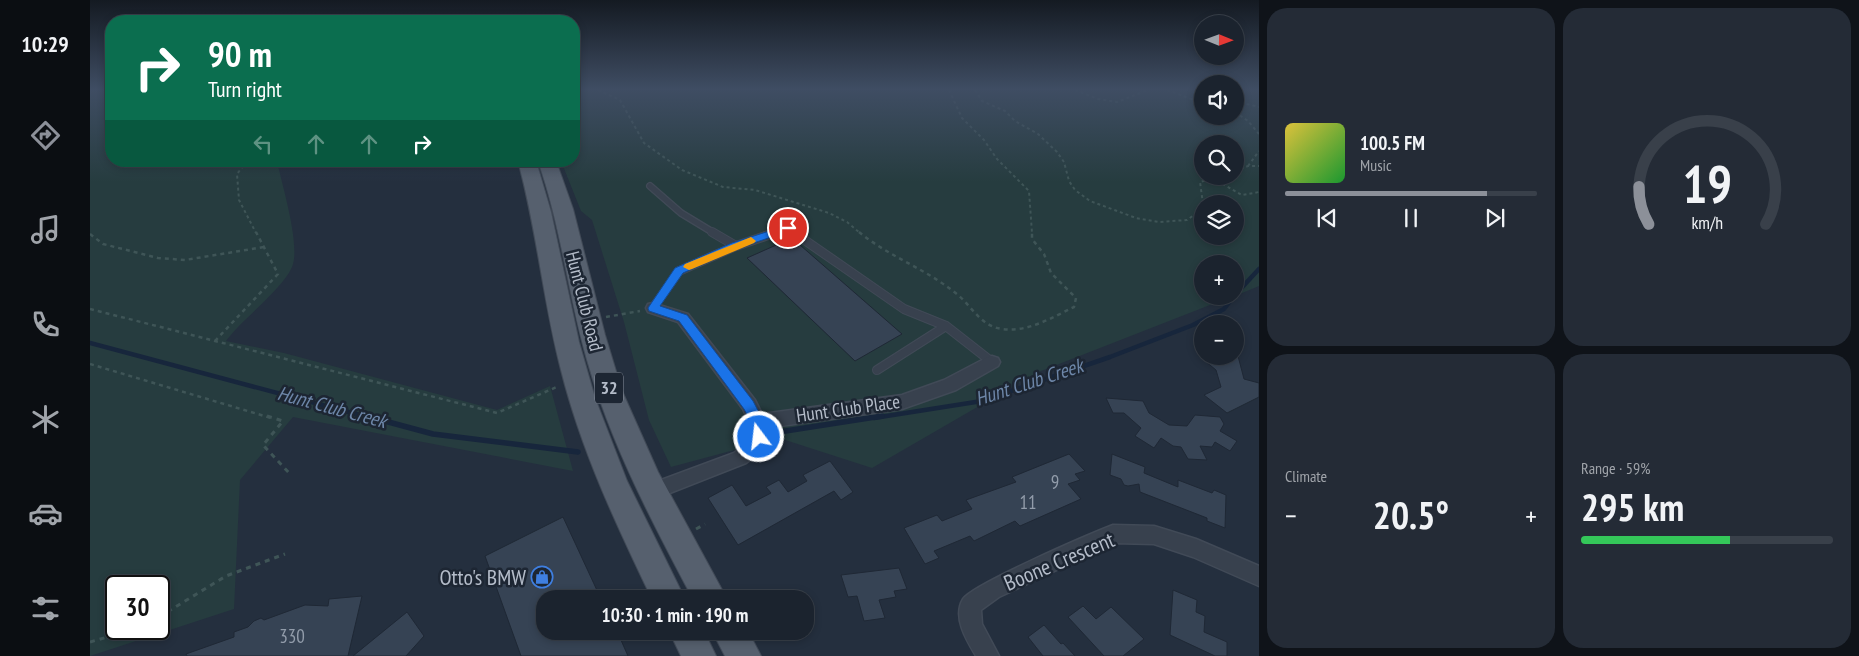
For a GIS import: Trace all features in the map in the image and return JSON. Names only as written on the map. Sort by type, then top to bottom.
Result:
[{"type":"main road","name":"Hunt Club Road","points":[[528,167],[578,382],[600,452],[610,478],[665,590]]},
{"type":"main road","name":"Hunt Club Road","points":[[549,167],[559,197],[599,360],[628,440],[652,492],[706,590]]},
{"type":"main road","points":[[691,640],[699,656]]},
{"type":"main road","points":[[734,640],[744,656]]},
{"type":"street","points":[[652,492],[740,458],[752,449],[759,437],[758,422],[749,405],[683,318],[653,308]]},
{"type":"street","name":"Hunt Club Place","points":[[758,422],[902,402],[950,385],[992,362]]},
{"type":"street","name":"Boone Crescent","points":[[988,656],[971,626],[971,605],[992,590],[1113,534],[1154,535],[1196,548],[1259,576]]},
{"type":"lane","points":[[650,186],[681,213],[736,246]]},
{"type":"lane","points":[[653,308],[679,271],[736,246],[788,228],[904,309],[946,326],[992,362]]},
{"type":"lane","points":[[877,370],[946,326]]},
{"type":"path","points":[[632,121],[644,143],[682,170],[705,181],[723,187],[755,190],[829,212],[847,222],[876,246],[918,267],[944,284],[960,296],[979,318],[988,324],[1002,328],[1019,329],[1039,323],[1074,307],[1076,298],[1051,273],[1044,254],[1032,239],[1030,197],[1026,187],[997,159],[984,140],[965,121]]},
{"type":"path","points":[[1014,121],[1038,134],[1057,152],[1064,162],[1069,181],[1075,190],[1090,202],[1136,218],[1159,222],[1187,220],[1194,215]]},
{"type":"path","points":[[1247,121],[1259,134]]},
{"type":"path","points":[[1248,166],[1259,151]]},
{"type":"path","points":[[1244,168],[1259,166]]},
{"type":"path","points":[[215,341],[278,274],[239,200],[237,174],[242,167]]},
{"type":"path","points":[[1224,185],[1242,195],[1259,192]]},
{"type":"path","points":[[90,234],[103,244],[158,258],[185,260],[264,247]]},
{"type":"path","points":[[606,317],[653,308]]},
{"type":"path","points":[[90,309],[497,413],[553,387],[578,382]]},
{"type":"path","points":[[90,364],[283,421],[263,445],[290,474]]},
{"type":"path","points":[[170,610],[226,576],[285,554]]},
{"type":"path","points":[[90,642],[105,638]]},
{"type":"green space","points":[[90,121],[105,121],[105,167],[278,167],[293,231],[294,257],[292,267],[280,285],[226,341],[284,353],[497,410],[550,386],[573,471],[293,417],[240,480],[234,609],[170,630],[170,575],[105,575],[105,640],[139,640],[90,656]]},
{"type":"green space","points":[[580,121],[1194,121],[1194,125],[1244,125],[1244,121],[1259,121],[1259,286],[1244,292],[1244,255],[1194,255],[1194,305],[1210,305],[1036,373],[872,468],[779,438],[671,467],[649,420],[624,322],[592,220],[581,211],[563,167],[580,167]]},
{"type":"building","points":[[792,238],[902,334],[855,361],[747,258]]},
{"type":"building","points":[[1210,365],[1240,365],[1244,379],[1259,383],[1259,397],[1227,413],[1204,395],[1221,387],[1216,370]]},
{"type":"building","points":[[1106,398],[1143,401],[1149,413],[1169,425],[1187,426],[1195,415],[1220,417],[1224,424],[1220,431],[1237,441],[1230,451],[1215,442],[1212,447],[1200,446],[1207,460],[1188,459],[1181,447],[1173,446],[1161,438],[1154,448],[1135,436],[1141,428],[1124,413],[1113,413]]},
{"type":"building","points":[[1069,454],[1085,471],[1075,474],[1080,480],[1068,484],[1081,499],[1020,526],[1015,521],[974,541],[970,536],[934,551],[939,558],[925,564],[904,528],[937,515],[942,521],[972,509],[966,500],[1016,482],[1012,477]]},
{"type":"building","points":[[1112,454],[1145,467],[1144,473],[1178,487],[1178,480],[1212,493],[1214,490],[1226,495],[1225,528],[1207,521],[1207,518],[1140,492],[1139,484],[1124,485],[1121,479],[1110,475]]},
{"type":"building","points":[[830,461],[853,492],[841,500],[834,491],[738,545],[708,498],[732,485],[746,506],[771,493],[766,487],[779,480],[788,492],[807,481],[803,475]]},
{"type":"building","name":"Otto's BMW","points":[[563,517],[597,590],[536,590],[536,640],[621,640],[628,656],[521,656],[485,556]]},
{"type":"building","points":[[899,568],[907,589],[894,591],[896,597],[879,600],[885,618],[864,621],[857,596],[848,597],[841,575]]},
{"type":"building","points":[[1173,590],[1197,600],[1196,612],[1205,616],[1204,632],[1227,642],[1227,656],[1215,656],[1170,635]]},
{"type":"building","points":[[362,596],[348,656],[187,656],[186,654],[234,637],[234,632],[248,627],[254,621],[261,618],[264,620],[305,605],[328,606],[329,599]]},
{"type":"building","points":[[1083,606],[1096,619],[1111,607],[1144,639],[1123,656],[1104,656],[1068,617]]},
{"type":"building","points":[[407,612],[424,636],[406,656],[353,656]]},
{"type":"building","points":[[1044,625],[1075,656],[1043,656],[1028,637]]},
{"type":"waterway","name":"Hunt Club Creek","points":[[1244,285],[1259,269]]},
{"type":"waterway","name":"Hunt Club Creek","points":[[874,418],[982,401],[1110,357],[1193,325],[1224,309],[1227,305]]},
{"type":"waterway","name":"Hunt Club Creek","points":[[90,343],[371,418]]},
{"type":"waterway","name":"Hunt Club Creek","points":[[366,416],[433,434],[578,452]]},
{"type":"waterway","name":"Hunt Club Creek","points":[[779,432],[882,416]]},
{"type":"slow traffic","points":[[689,267],[751,241]]},
{"type":"place","name":"Otto's BMW","points":[[542,577]]},
{"type":"route","points":[[759,437],[758,422],[749,405],[683,318],[653,308],[679,271],[736,246],[788,228]]}]
